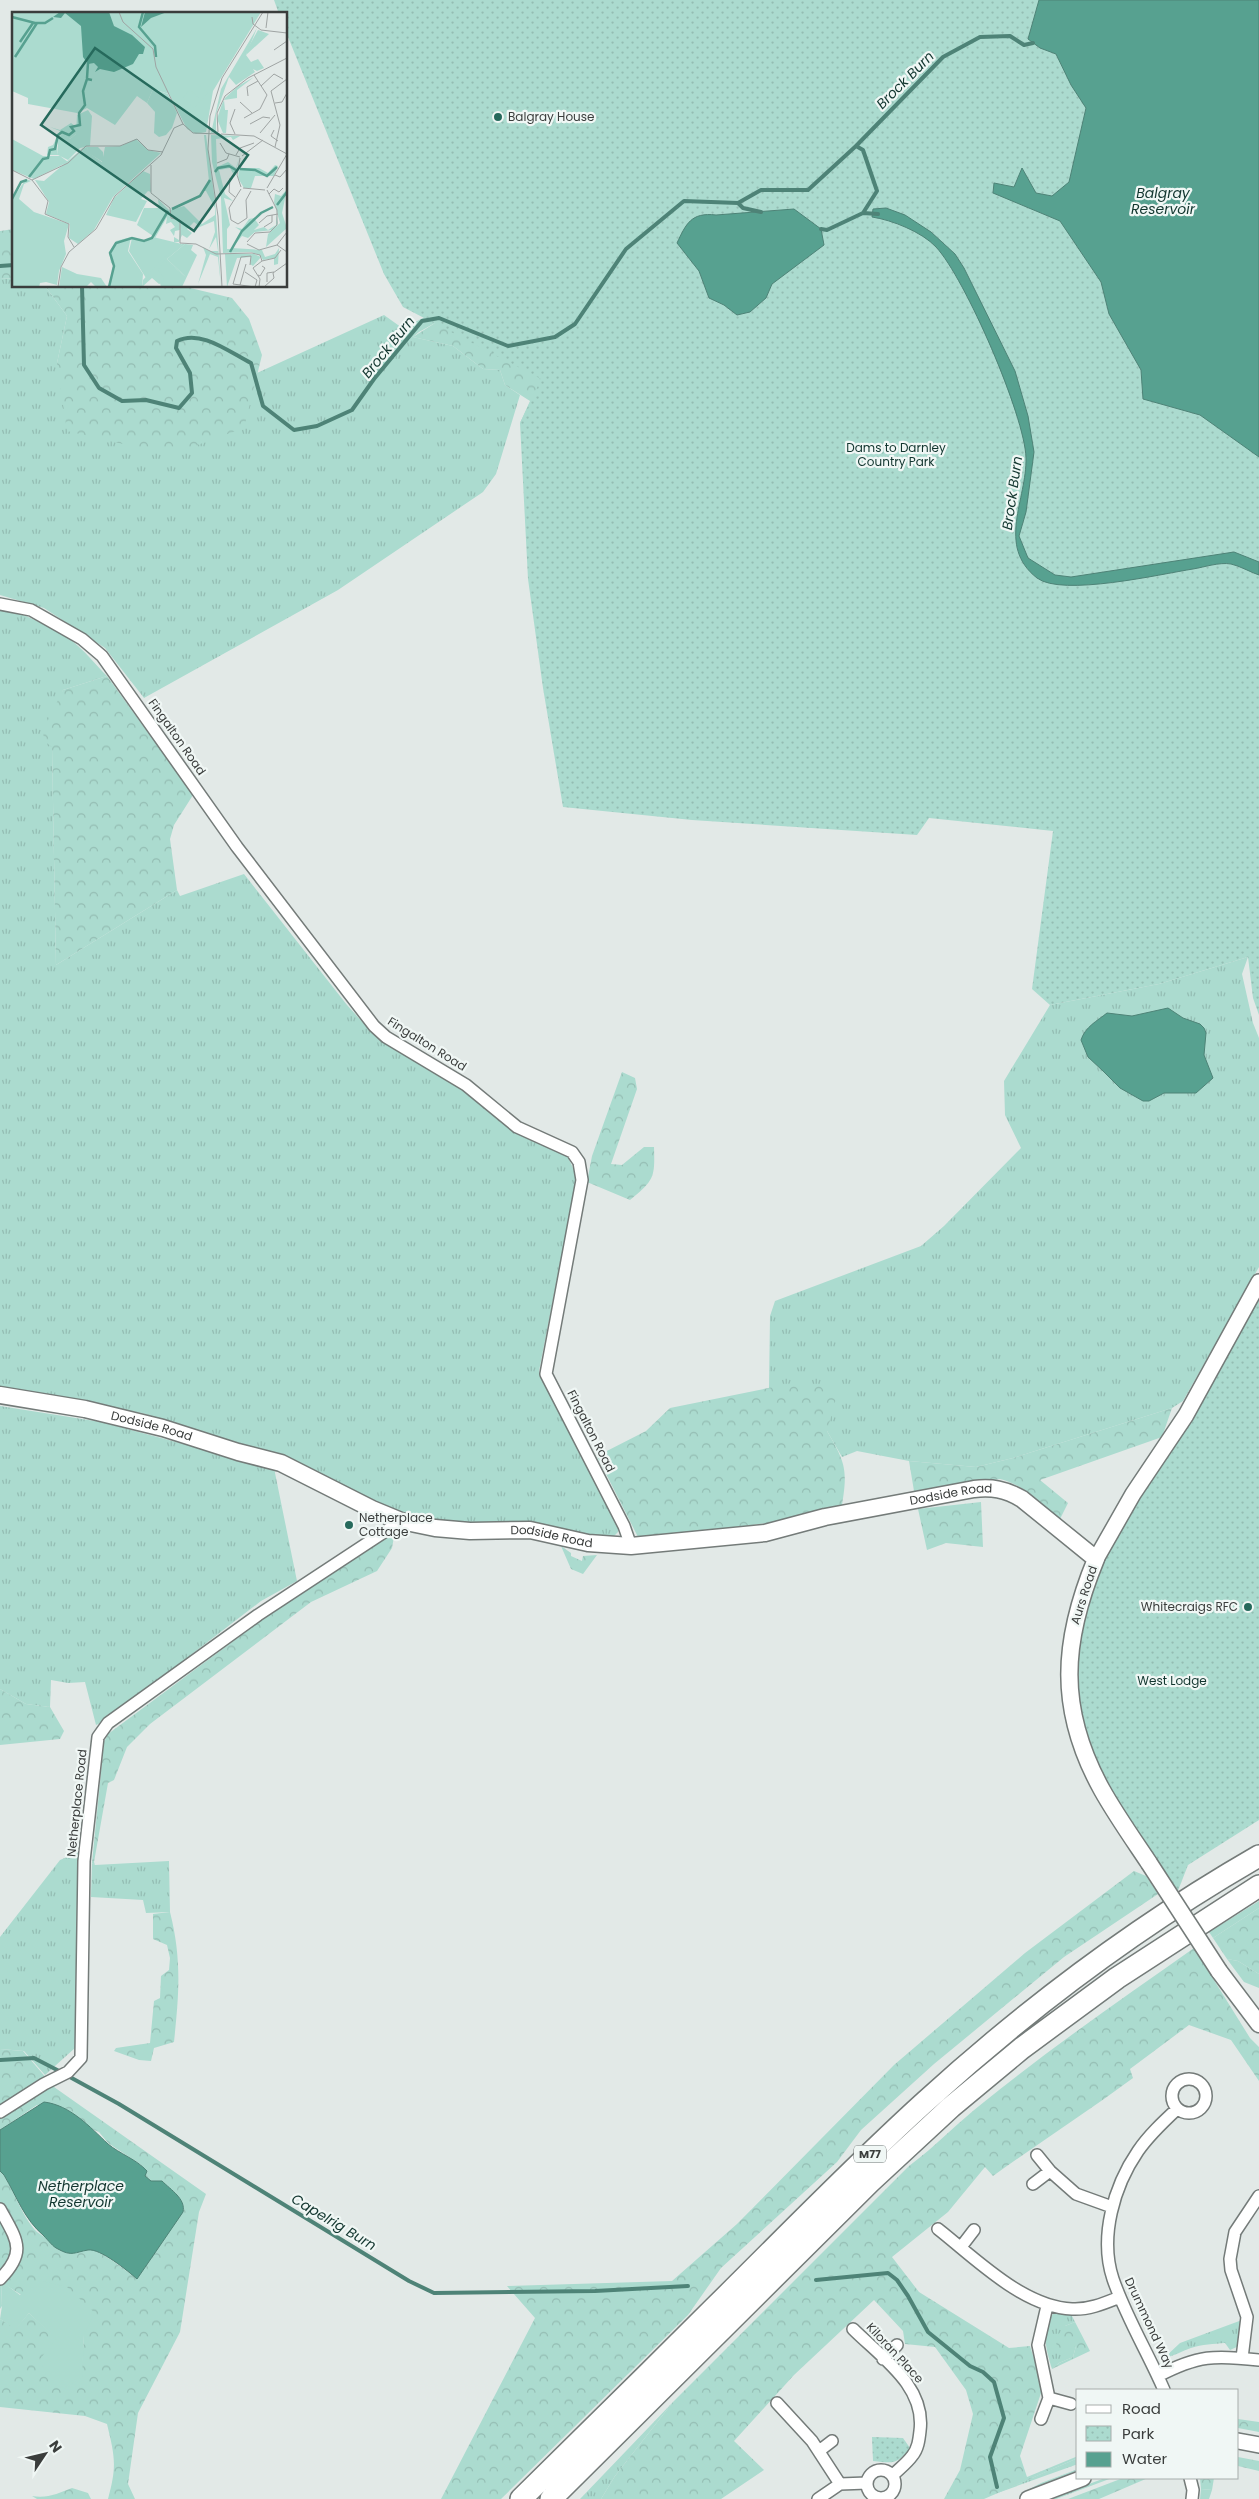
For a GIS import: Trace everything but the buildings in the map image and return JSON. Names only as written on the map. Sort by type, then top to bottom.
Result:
[{"type":"highway","name":"M77","points":[[521,2499],[820,2202],[972,2060],[1042,2002],[1118,1946],[1164,1914],[1259,1856]]},
{"type":"highway","name":"M77","points":[[551,2499],[881,2171],[951,2107],[1022,2048],[1102,1988],[1259,1886]]},
{"type":"main road","name":"Dodside Road","points":[[0,1394],[94,1411],[163,1428],[281,1463],[372,1509],[401,1521],[435,1528],[470,1531],[530,1530],[588,1544],[631,1546],[765,1533],[825,1517],[897,1502],[993,1487],[1010,1492],[1022,1499],[1096,1559]]},
{"type":"main road","name":"Aurs Road","points":[[1096,1559],[1081,1596],[1072,1637],[1069,1669],[1075,1723],[1086,1756],[1102,1791],[1219,1971],[1259,2024]]},
{"type":"main road","name":"Aurs Road","points":[[1219,1971],[1238,1991],[1259,2004]]},
{"type":"street","name":"Fingalton Road","points":[[0,604],[31,610],[82,639],[102,656],[237,848],[374,1026],[386,1037],[466,1085],[517,1127],[572,1152],[579,1162],[582,1180],[546,1374],[624,1526],[631,1546]]},
{"type":"street","name":"Aurs Road","points":[[1096,1559],[1133,1494],[1186,1415],[1259,1282]]},
{"type":"street","name":"Netherplace Road","points":[[0,2112],[44,2084],[68,2072],[81,2058],[84,1861],[98,1737],[108,1722],[258,1615],[401,1521]]},
{"type":"street","name":"Drummond Way","points":[[1164,2389],[1112,2278],[1108,2254],[1112,2207],[1122,2178],[1137,2152],[1152,2133],[1177,2109]]},
{"type":"street","points":[[1037,2155],[1050,2171],[1076,2194],[1112,2207]]},
{"type":"street","points":[[1033,2184],[1050,2171]]},
{"type":"street","points":[[1242,2358],[1247,2318],[1230,2258],[1235,2232],[1259,2196]]},
{"type":"street","points":[[0,2209],[17,2246],[16,2260],[0,2279]]},
{"type":"street","points":[[938,2228],[1012,2286],[1047,2306],[1073,2310],[1096,2306],[1120,2297]]},
{"type":"street","points":[[961,2247],[974,2230]]},
{"type":"street","points":[[1041,2419],[1049,2398],[1038,2345],[1047,2306]]},
{"type":"street","name":"Kiloran Place","points":[[853,2328],[912,2388],[919,2403],[922,2420],[919,2444],[913,2456],[892,2475]]},
{"type":"street","points":[[883,2359],[897,2345]]},
{"type":"street","points":[[1158,2376],[1180,2364],[1205,2357],[1259,2360]]},
{"type":"street","points":[[1049,2398],[1071,2404]]},
{"type":"street","points":[[777,2403],[819,2451],[840,2484]]},
{"type":"street","points":[[819,2451],[832,2441]]},
{"type":"street","points":[[1239,2441],[1259,2445]]},
{"type":"street","points":[[880,2470],[892,2475],[895,2489],[886,2498],[872,2496],[867,2483],[871,2474],[880,2470]]},
{"type":"street","points":[[1028,2499],[1080,2479]]},
{"type":"street","points":[[1190,2479],[1193,2490],[1192,2499]]},
{"type":"street","points":[[818,2499],[840,2484],[867,2483]]},
{"type":"green space","name":"Dams to Darnley Country Park","points":[[274,0],[1259,0],[1259,1015],[1253,998],[1248,957],[1159,984],[1050,1005],[1032,989],[1053,831],[929,818],[917,835],[692,820],[563,807],[543,688],[528,579],[520,423],[541,379],[403,307],[384,274],[288,37],[288,12],[278,12]]},
{"type":"green space","points":[[12,229],[12,279],[0,278],[0,231]]},
{"type":"green space","points":[[0,278],[12,279],[12,288],[46,288],[67,316],[57,363],[243,428],[257,373],[384,315],[405,330],[425,317],[435,323],[413,337],[453,346],[483,369],[500,370],[505,385],[520,395],[496,474],[483,492],[338,590],[144,698],[105,648],[44,608],[0,595]]},
{"type":"green space","points":[[46,288],[190,288],[232,298],[249,319],[262,355],[244,428],[170,455],[67,431],[57,363],[67,316]]},
{"type":"green space","points":[[435,323],[567,383],[520,423],[530,401],[505,385],[500,370],[483,369],[453,346],[413,337]]},
{"type":"green space","points":[[0,609],[26,616],[71,640],[107,676],[63,690],[52,747],[56,965],[177,890],[180,896],[244,874],[347,1005],[376,1037],[458,1085],[518,1132],[568,1157],[577,1177],[539,1371],[618,1524],[618,1532],[612,1538],[596,1537],[531,1521],[451,1526],[395,1513],[275,1454],[142,1413],[0,1387]]},
{"type":"green space","points":[[107,676],[193,795],[174,825],[170,839],[177,890],[56,965],[52,747],[44,741],[43,730],[63,690]]},
{"type":"green space","points":[[1248,957],[1242,974],[1253,1023],[1259,1038],[1259,1267],[1183,1401],[1172,1408],[1013,1458],[976,1467],[909,1461],[857,1451],[842,1457],[827,1431],[769,1388],[770,1316],[775,1301],[921,1246],[944,1226],[1021,1148],[1005,1115],[1004,1081],[1050,1005],[1159,984]]},
{"type":"green space","points":[[622,1072],[635,1078],[637,1089],[611,1164],[622,1165],[644,1147],[654,1147],[654,1166],[651,1178],[644,1188],[630,1200],[587,1182],[592,1156]]},
{"type":"green space","name":"West Lodge","points":[[1259,1280],[1259,1820],[1188,1865],[1174,1901],[1089,1765],[1072,1702],[1084,1588]]},
{"type":"green space","points":[[793,1383],[839,1388],[827,1431],[844,1466],[845,1483],[842,1505],[780,1521],[691,1534],[638,1537],[597,1456],[646,1431],[670,1408]]},
{"type":"green space","points":[[0,1406],[101,1422],[274,1468],[297,1581],[261,1601],[105,1721],[96,1725],[85,1682],[68,1683],[51,1680],[50,1707],[26,1704],[0,1689]]},
{"type":"green space","points":[[1172,1408],[1162,1437],[1040,1480],[1068,1503],[1060,1519],[1025,1490],[1000,1479],[914,1491],[909,1461],[976,1467],[1013,1458]]},
{"type":"green space","points":[[981,1502],[983,1547],[946,1543],[927,1550],[918,1509]]},
{"type":"green space","points":[[395,1531],[392,1548],[377,1571],[311,1602],[150,1724],[127,1747],[114,1780],[108,1783],[95,1865],[92,1863],[104,1742],[108,1734],[267,1616]]},
{"type":"green space","points":[[561,1546],[571,1553],[571,1556],[582,1561],[583,1556],[597,1555],[583,1574],[571,1569]]},
{"type":"green space","points":[[0,1689],[26,1704],[50,1707],[64,1731],[60,1739],[0,1745]]},
{"type":"green space","points":[[81,1851],[75,2048],[45,2075],[24,2051],[0,2049],[0,1937],[60,1860]]},
{"type":"green space","points":[[169,1861],[170,1912],[146,1913],[143,1900],[91,1897],[92,1863],[95,1865]]},
{"type":"green space","points":[[1134,1871],[1146,1876],[1158,1894],[1064,1957],[934,2064],[861,2130],[837,2162],[721,2268],[688,2315],[501,2499],[441,2499],[535,2318],[507,2286],[672,2281],[737,2224],[894,2065],[1025,1953]]},
{"type":"green space","points":[[1259,1901],[1259,1908],[1213,1938],[1209,1932]]},
{"type":"green space","points":[[1259,1908],[1259,1974],[1238,1961],[1227,1959],[1213,1938]]},
{"type":"green space","points":[[170,1912],[178,1961],[174,2042],[154,2048],[151,2061],[139,2060],[114,2051],[116,2048],[150,2043],[154,2001],[160,1998],[161,1976],[169,1970],[170,1958],[167,1945],[153,1939],[153,1914]]},
{"type":"green space","points":[[1194,1948],[1250,2038],[1259,2047],[1259,2081],[1231,2040],[1189,2025],[1130,2069],[1133,2078],[1081,2115],[993,2176],[985,2167],[948,2212],[892,2257],[919,2292],[1009,2348],[1030,2346],[1043,2387],[1020,2456],[1027,2477],[1076,2457],[1076,2459],[984,2499],[944,2499],[960,2470],[973,2414],[966,2390],[935,2347],[905,2344],[903,2331],[874,2300],[794,2375],[734,2441],[764,2470],[721,2499],[601,2499],[615,2476],[673,2402],[909,2166],[974,2110],[1088,2023]]},
{"type":"green space","points":[[1227,1959],[1238,1961],[1259,1974],[1259,1988],[1244,1982]]},
{"type":"green space","points":[[0,2049],[23,2051],[54,2087],[206,2194],[199,2212],[180,2332],[138,2413],[128,2484],[135,2499],[108,2499],[113,2478],[114,2462],[107,2424],[85,2416],[0,2407],[0,2319],[16,2328],[29,2313],[57,2339],[81,2376],[84,2335],[1,2282],[2,2306],[0,2309],[0,2171],[4,2175],[29,2223],[40,2234],[63,2244],[95,2251],[137,2279],[184,2209],[145,2176],[141,2165],[108,2143],[99,2132],[37,2105],[0,2130]]},
{"type":"green space","points":[[38,2280],[67,2287],[95,2313],[84,2335],[82,2377],[61,2390],[46,2375],[40,2359],[56,2339],[29,2313],[16,2329],[0,2319],[2,2306],[1,2281],[20,2295]]},
{"type":"green space","points":[[1054,2313],[1071,2314],[1075,2322],[1065,2326],[1073,2345],[1076,2346],[1073,2357],[1059,2363],[1052,2369],[1046,2348],[1045,2333],[1049,2319]]},
{"type":"green space","points":[[1242,2320],[1239,2346],[1230,2350],[1225,2343],[1204,2345],[1164,2358],[1180,2343]]},
{"type":"green space","points":[[1075,2322],[1090,2351],[1052,2369],[1059,2363],[1073,2357],[1076,2346],[1063,2351],[1057,2346],[1055,2339],[1065,2326]]},
{"type":"green space","points":[[673,2402],[615,2476],[601,2499],[580,2499]]},
{"type":"green space","points":[[1239,2419],[1259,2422],[1259,2432],[1239,2428]]},
{"type":"green space","points":[[872,2437],[903,2438],[910,2448],[902,2457],[894,2462],[873,2461]]},
{"type":"green space","points":[[1239,2457],[1259,2461],[1259,2471],[1239,2466]]},
{"type":"green space","points":[[1076,2459],[1076,2465],[992,2495]]},
{"type":"green space","points":[[1076,2470],[1076,2474],[1022,2493],[1041,2483]]},
{"type":"green space","points":[[1102,2479],[1109,2479],[1056,2499],[1049,2499]]},
{"type":"green space","points":[[1120,2479],[1146,2479],[1099,2499],[1068,2499]]},
{"type":"green space","points":[[1200,2479],[1214,2479],[1212,2490],[1201,2489]]},
{"type":"green space","points":[[72,2488],[88,2493],[91,2499],[37,2499],[32,2496],[58,2494]]},
{"type":"green space","points":[[1201,2489],[1212,2490],[1209,2499],[1200,2499]]},
{"type":"water","name":"Balgray Reservoir","points":[[1039,0],[1259,0],[1259,457],[1200,415],[1143,399],[1141,370],[1109,314],[1101,282],[1060,221],[993,193],[994,183],[1014,187],[1022,168],[1036,193],[1052,196],[1069,182],[1086,108],[1071,85],[1056,54],[1040,48],[1028,39]]},
{"type":"water","points":[[886,208],[905,215],[931,232],[955,254],[964,268],[1015,371],[1028,416],[1034,452],[1026,512],[1019,536],[1028,558],[1055,575],[1071,577],[1234,552],[1259,562],[1259,575],[1238,566],[1226,564],[1112,583],[1089,585],[1050,583],[1037,578],[1025,565],[1018,552],[1016,521],[1025,474],[1026,458],[1016,412],[992,348],[962,287],[936,247],[923,236],[906,228],[872,217],[873,209]]},
{"type":"water","points":[[794,209],[821,229],[824,245],[772,284],[766,298],[750,312],[737,315],[724,305],[709,298],[699,271],[677,243],[690,221],[701,215]]},
{"type":"water","points":[[1168,1008],[1183,1018],[1200,1024],[1204,1028],[1206,1033],[1204,1055],[1213,1078],[1196,1093],[1164,1093],[1149,1101],[1143,1101],[1120,1088],[1088,1057],[1081,1040],[1088,1028],[1107,1013],[1132,1016]]},
{"type":"water","name":"Netherplace Reservoir","points":[[44,2102],[62,2107],[71,2112],[108,2144],[143,2167],[147,2171],[145,2176],[151,2181],[162,2181],[180,2199],[183,2212],[137,2279],[114,2261],[93,2250],[70,2253],[54,2247],[31,2222],[0,2171],[0,2130]]},
{"type":"waterway","name":"Brock Burn","points":[[856,146],[943,57],[980,37],[1010,36],[1024,45],[1033,43]]},
{"type":"waterway","name":"Brock Burn","points":[[82,288],[84,365],[99,388],[122,401],[146,400],[179,408],[192,393],[190,373],[176,348],[177,341],[186,338],[196,338],[215,343],[251,363],[263,406],[294,430],[317,426],[352,410],[374,379],[422,321],[439,318],[508,346],[555,337],[575,324],[626,249],[684,201],[738,203],[761,190],[808,190],[856,146],[863,150],[877,191],[863,213],[878,214]]},
{"type":"waterway","points":[[738,203],[743,208],[761,212]]},
{"type":"waterway","points":[[821,229],[827,230],[863,213]]},
{"type":"waterway","name":"Brock Burn","points":[[0,266],[12,265]]},
{"type":"waterway","name":"Capelrig Burn","points":[[0,2060],[34,2058],[61,2072]]},
{"type":"waterway","name":"Capelrig Burn","points":[[68,2076],[119,2104],[409,2281],[434,2293],[595,2291],[688,2286]]},
{"type":"waterway","name":"Capelrig Burn","points":[[816,2280],[888,2273],[897,2280],[908,2296],[928,2332],[970,2366],[983,2372],[994,2382],[1004,2418],[990,2457],[997,2487]]},
{"type":"place","name":"Balgray House","points":[[498,117]]},
{"type":"place","name":"Netherplace Cottage","points":[[349,1525]]},
{"type":"place","name":"Whitecraigs RFC","points":[[1248,1607]]}]
